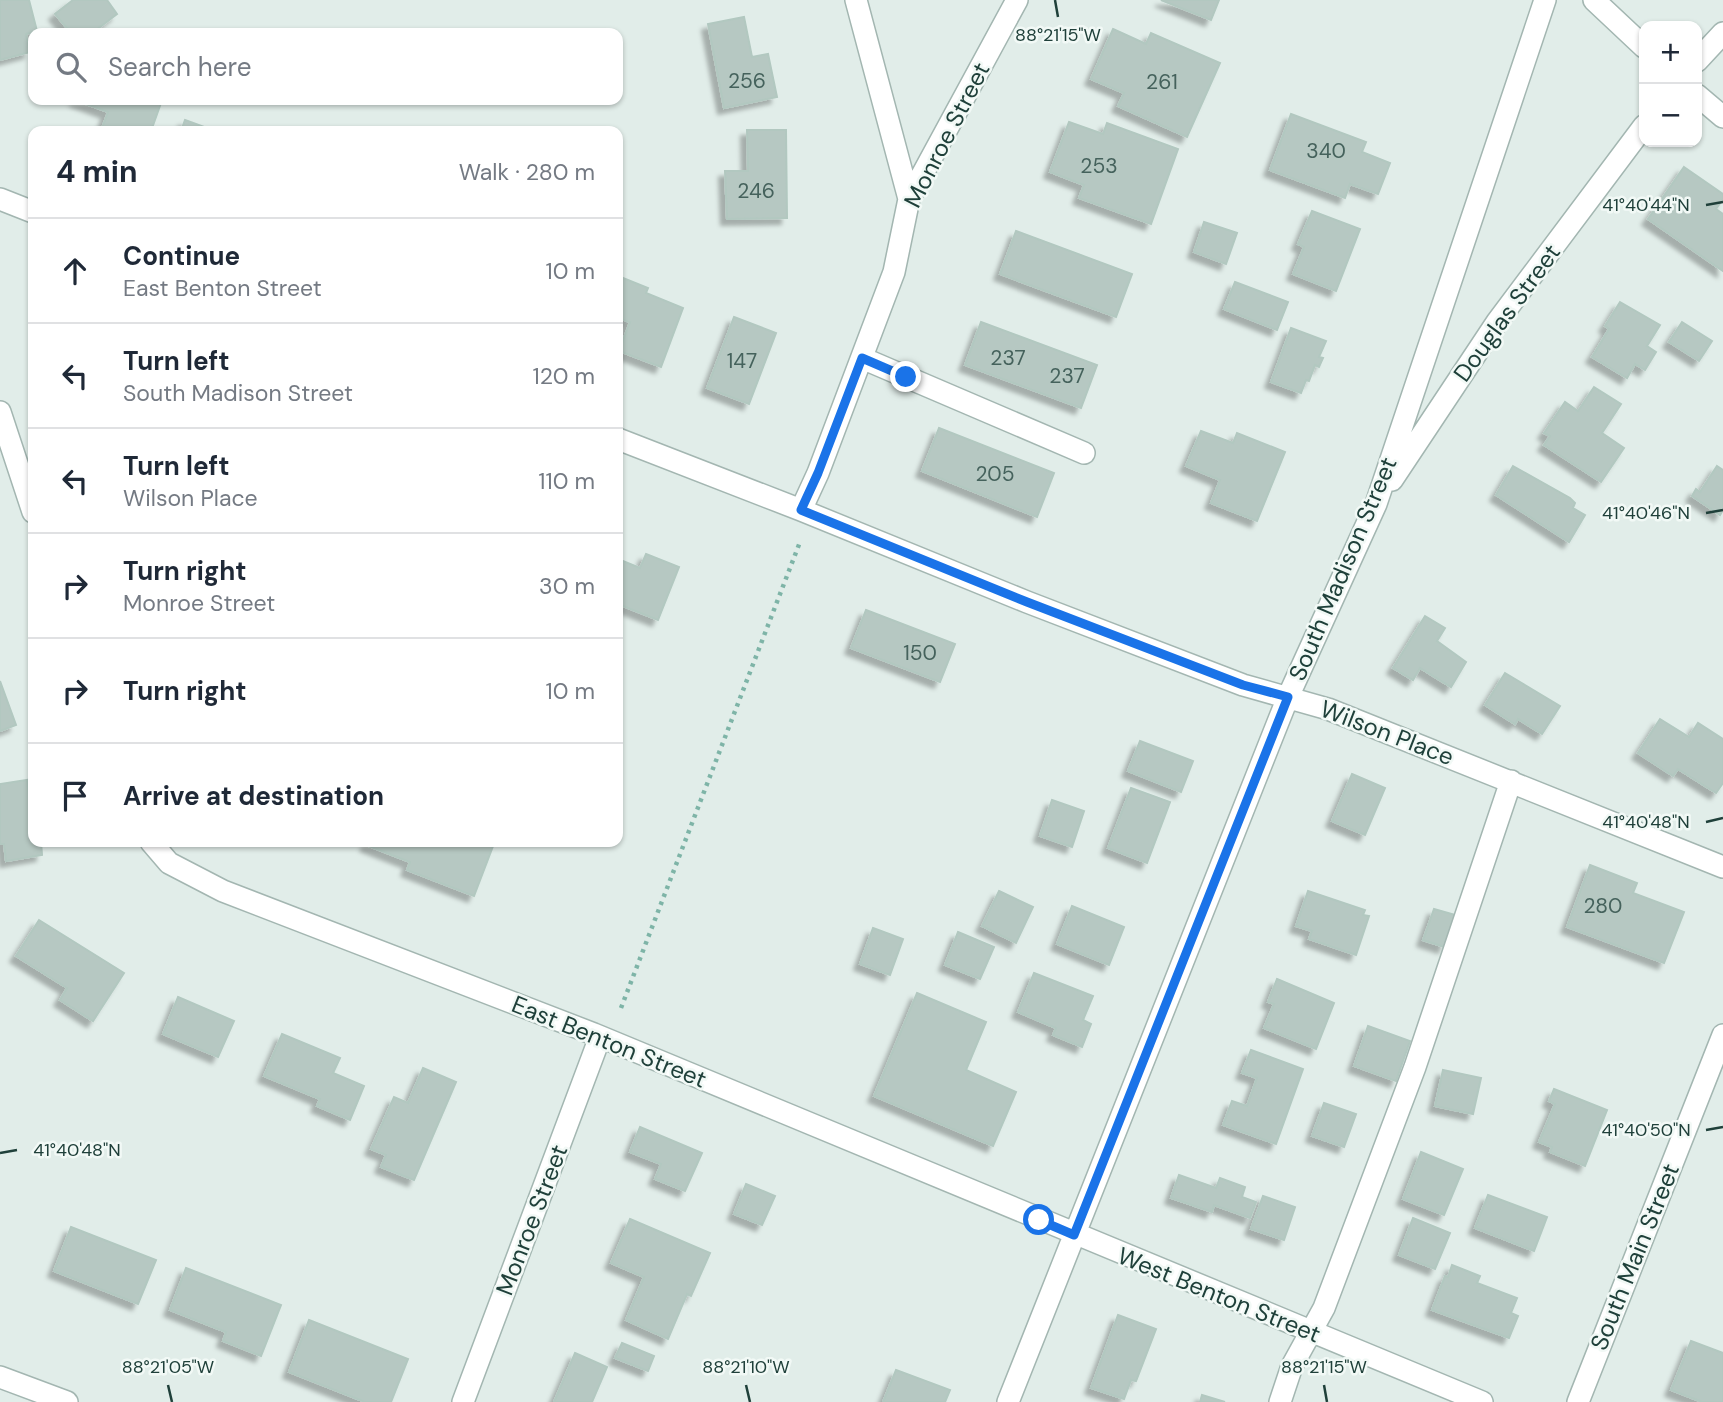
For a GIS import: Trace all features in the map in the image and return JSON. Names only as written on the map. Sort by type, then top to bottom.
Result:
[{"type":"street","points":[[856,0],[909,199]]},
{"type":"street","name":"Monroe Street","points":[[801,510],[818,473],[894,272],[909,199],[1017,0]]},
{"type":"street","name":"South Madison Street","points":[[1008,1402],[1288,697],[1376,504],[1545,0]]},
{"type":"street","points":[[1594,0],[1639,42]]},
{"type":"street","points":[[1702,56],[1723,33]]},
{"type":"street","points":[[1702,99],[1723,117]]},
{"type":"street","name":"Douglas Street","points":[[1376,504],[1497,322],[1639,133]]},
{"type":"street","points":[[0,199],[28,210]]},
{"type":"street","points":[[862,358],[1084,453]]},
{"type":"street","points":[[0,412],[28,497]]},
{"type":"street","name":"Wilson Place","points":[[623,441],[1103,632],[1243,685],[1328,709],[1723,867]]},
{"type":"street","points":[[1280,1402],[1292,1366],[1324,1308],[1415,1067],[1511,781]]},
{"type":"street","name":"East Benton Street","points":[[155,847],[169,863],[223,891],[600,1037],[1074,1235]]},
{"type":"street","name":"South Main Street","points":[[1578,1402],[1723,1035]]},
{"type":"street","name":"Monroe Street","points":[[463,1402],[600,1037]]},
{"type":"street","name":"West Benton Street","points":[[1074,1235],[1482,1402]]},
{"type":"street","points":[[0,1377],[67,1402]]},
{"type":"path","points":[[621,1008],[800,542]]},
{"type":"building","points":[[0,0],[29,0],[36,28],[28,28],[28,53],[0,60]]},
{"type":"building","points":[[73,0],[107,0],[117,14],[99,28],[67,28],[55,14]]},
{"type":"building","points":[[1161,0],[1219,0],[1211,20]]},
{"type":"building","points":[[744,17],[752,57],[768,54],[777,97],[724,108],[708,24]]},
{"type":"building","points":[[1113,29],[1146,44],[1151,33],[1220,63],[1187,137],[1118,106],[1124,93],[1091,79]]},
{"type":"building","points":[[89,105],[160,105],[153,126],[103,126],[108,112]]},
{"type":"building","points":[[1291,114],[1366,142],[1362,152],[1390,163],[1378,194],[1350,184],[1345,198],[1270,170]]},
{"type":"building","points":[[185,120],[201,126],[183,126]]},
{"type":"building","points":[[1069,122],[1103,134],[1107,123],[1178,149],[1151,224],[1079,198],[1084,185],[1050,172]]},
{"type":"building","points":[[747,130],[786,130],[787,218],[727,219],[725,171],[748,171]]},
{"type":"building","points":[[1684,167],[1723,194],[1723,199],[1716,209],[1723,214],[1723,271],[1648,219]]},
{"type":"building","points":[[1312,211],[1360,229],[1336,291],[1293,274],[1304,247],[1298,244]]},
{"type":"building","points":[[1204,222],[1237,233],[1226,264],[1194,252]]},
{"type":"building","points":[[1016,231],[1132,274],[1116,317],[1000,274]]},
{"type":"building","points":[[623,278],[648,288],[646,293],[683,308],[661,367],[623,353],[623,340],[630,322],[623,320]]},
{"type":"building","points":[[1235,282],[1288,302],[1277,330],[1224,309]]},
{"type":"building","points":[[1620,302],[1660,325],[1647,346],[1656,352],[1645,370],[1635,364],[1627,378],[1592,357],[1609,329],[1605,326]]},
{"type":"building","points":[[734,317],[776,333],[749,404],[707,388]]},
{"type":"building","points":[[981,322],[1097,365],[1081,408],[965,365]]},
{"type":"building","points":[[1682,322],[1712,341],[1699,361],[1669,342]]},
{"type":"building","points":[[1291,328],[1326,341],[1319,357],[1323,358],[1319,367],[1315,365],[1301,393],[1271,382]]},
{"type":"building","points":[[1594,387],[1621,404],[1602,433],[1624,448],[1601,482],[1544,445],[1550,436],[1544,433],[1565,402],[1578,411]]},
{"type":"building","points":[[939,428],[1054,473],[1037,517],[922,471]]},
{"type":"building","points":[[1201,431],[1233,443],[1237,433],[1285,452],[1257,521],[1211,503],[1220,480],[1186,466]]},
{"type":"building","points":[[1513,466],[1570,498],[1575,503],[1573,508],[1585,515],[1569,542],[1496,495]]},
{"type":"building","points":[[1717,466],[1723,470],[1723,510],[1720,515],[1692,496],[1696,489],[1700,492]]},
{"type":"building","points":[[646,554],[679,567],[658,620],[623,606],[623,561],[640,568]]},
{"type":"building","points":[[866,610],[955,644],[940,682],[851,648]]},
{"type":"building","points":[[1425,616],[1445,628],[1437,641],[1466,662],[1451,687],[1420,668],[1413,680],[1393,668]]},
{"type":"building","points":[[1505,673],[1560,706],[1542,734],[1518,719],[1515,724],[1485,705]]},
{"type":"building","points":[[0,681],[16,725],[0,731]]},
{"type":"building","points":[[1660,719],[1689,737],[1698,723],[1723,739],[1723,783],[1716,793],[1678,769],[1673,776],[1638,753]]},
{"type":"building","points":[[1140,741],[1193,761],[1181,792],[1128,771]]},
{"type":"building","points":[[1352,774],[1385,788],[1365,835],[1332,821]]},
{"type":"building","points":[[27,780],[28,847],[41,847],[42,855],[6,861],[4,844],[0,844],[0,784]]},
{"type":"building","points":[[1131,788],[1170,802],[1147,863],[1108,848]]},
{"type":"building","points":[[1052,800],[1084,811],[1072,847],[1040,836]]},
{"type":"building","points":[[371,847],[493,847],[474,896],[407,870],[410,862]]},
{"type":"building","points":[[1590,865],[1637,883],[1633,893],[1684,912],[1664,963],[1567,927]]},
{"type":"building","points":[[999,891],[1033,907],[1016,943],[982,926]]},
{"type":"building","points":[[1308,891],[1365,910],[1363,915],[1369,916],[1356,955],[1309,939],[1312,931],[1296,926]]},
{"type":"building","points":[[1072,906],[1124,927],[1109,965],[1057,944]]},
{"type":"building","points":[[1434,909],[1455,915],[1444,947],[1423,940]]},
{"type":"building","points":[[39,920],[124,973],[93,1021],[60,1000],[67,988],[16,956]]},
{"type":"building","points":[[873,928],[903,939],[890,975],[860,964]]},
{"type":"building","points":[[958,932],[994,947],[980,979],[945,965]]},
{"type":"building","points":[[1034,973],[1093,996],[1083,1020],[1091,1024],[1082,1047],[1053,1035],[1056,1028],[1018,1012]]},
{"type":"building","points":[[1277,979],[1334,1003],[1316,1049],[1264,1028],[1274,1004],[1268,1002]]},
{"type":"building","points":[[917,993],[986,1022],[966,1070],[1016,1092],[993,1146],[874,1096]]},
{"type":"building","points":[[178,997],[234,1021],[218,1057],[163,1034]]},
{"type":"building","points":[[1368,1026],[1410,1041],[1396,1081],[1354,1066]]},
{"type":"building","points":[[282,1034],[340,1058],[333,1073],[364,1086],[350,1120],[317,1106],[320,1099],[264,1076]]},
{"type":"building","points":[[1251,1050],[1303,1069],[1276,1144],[1223,1125],[1232,1101],[1247,1106],[1257,1078],[1242,1073]]},
{"type":"building","points":[[423,1068],[456,1082],[414,1180],[381,1167],[386,1155],[371,1149],[394,1097],[408,1103]]},
{"type":"building","points":[[1443,1070],[1481,1078],[1473,1114],[1435,1106]]},
{"type":"building","points":[[1554,1089],[1607,1110],[1585,1166],[1550,1152],[1552,1147],[1539,1142],[1555,1104],[1549,1101]]},
{"type":"building","points":[[1324,1103],[1356,1114],[1344,1147],[1312,1136]]},
{"type":"building","points":[[640,1127],[702,1153],[685,1191],[655,1179],[661,1164],[630,1152]]},
{"type":"building","points":[[1421,1152],[1463,1169],[1444,1215],[1403,1199]]},
{"type":"building","points":[[1179,1175],[1216,1188],[1220,1178],[1245,1187],[1242,1197],[1256,1202],[1250,1218],[1214,1205],[1212,1212],[1171,1198]]},
{"type":"building","points":[[746,1184],[775,1196],[762,1225],[734,1214]]},
{"type":"building","points":[[1488,1195],[1547,1217],[1534,1251],[1475,1228]]},
{"type":"building","points":[[1263,1196],[1295,1207],[1284,1240],[1251,1229]]},
{"type":"building","points":[[1413,1218],[1450,1233],[1435,1269],[1399,1255]]},
{"type":"building","points":[[630,1219],[710,1253],[691,1296],[687,1294],[668,1339],[626,1320],[644,1277],[611,1263]]},
{"type":"building","points":[[71,1227],[156,1260],[138,1304],[54,1271]]},
{"type":"building","points":[[1452,1265],[1480,1276],[1477,1283],[1517,1298],[1511,1313],[1518,1316],[1509,1338],[1432,1310]]},
{"type":"building","points":[[186,1268],[281,1305],[261,1356],[223,1341],[226,1332],[170,1310]]},
{"type":"building","points":[[1118,1315],[1156,1329],[1136,1381],[1131,1380],[1124,1399],[1091,1388]]},
{"type":"building","points":[[309,1320],[408,1359],[391,1402],[365,1402],[289,1372]]},
{"type":"building","points":[[1691,1341],[1723,1353],[1723,1402],[1702,1402],[1671,1390]]},
{"type":"building","points":[[622,1343],[654,1356],[648,1371],[615,1358]]},
{"type":"building","points":[[575,1353],[607,1367],[592,1402],[554,1402]]},
{"type":"building","points":[[896,1370],[950,1390],[945,1402],[883,1402]]},
{"type":"building","points":[[1202,1395],[1225,1402],[1200,1402]]},
{"type":"route","points":[[906,377],[862,358],[801,510],[1027,602],[1243,685],[1288,697],[1074,1235],[1039,1220]]}]
